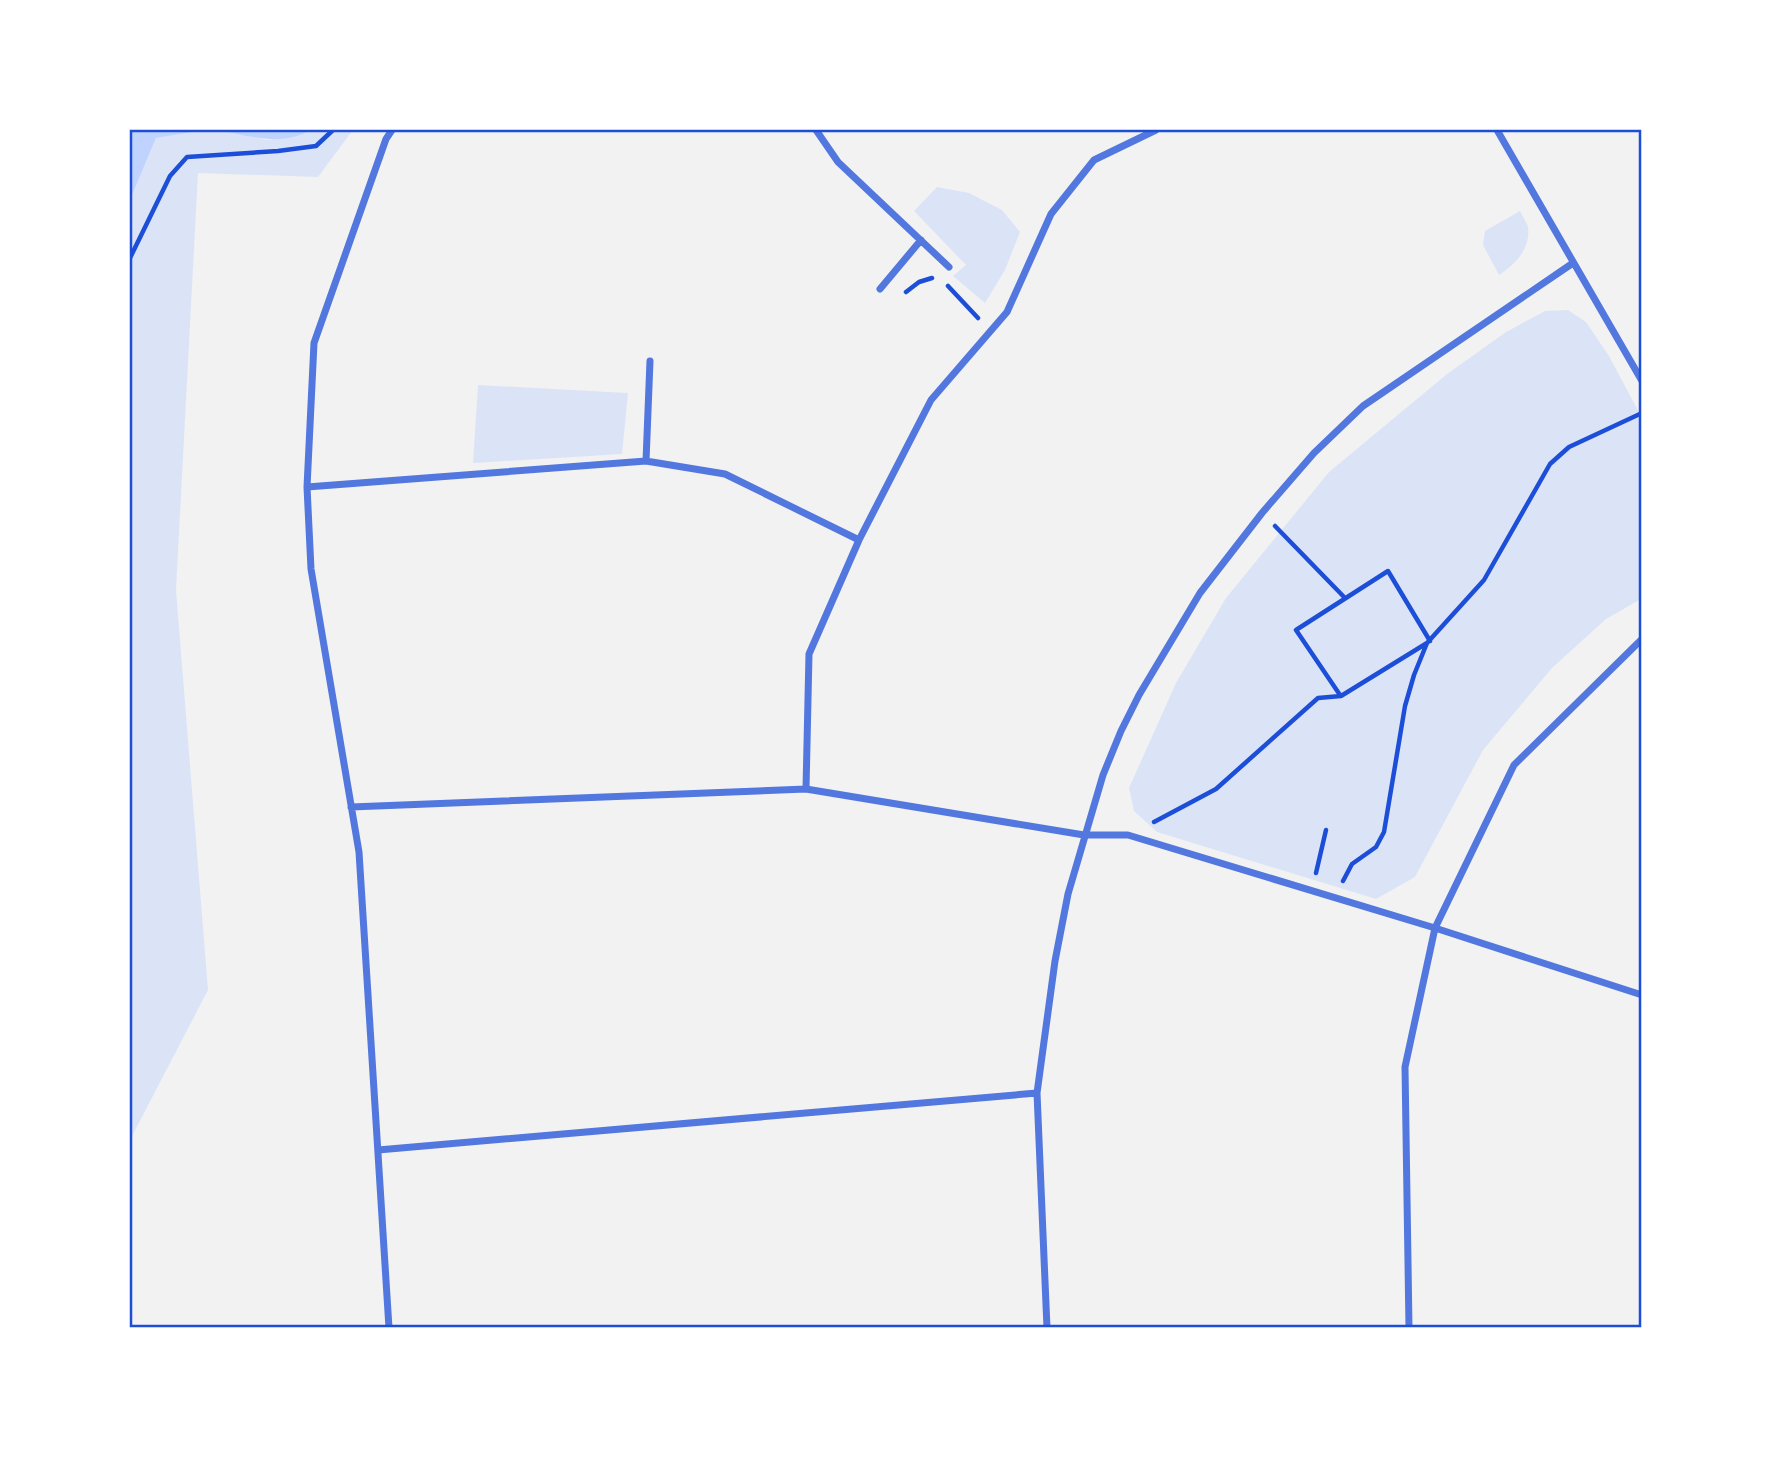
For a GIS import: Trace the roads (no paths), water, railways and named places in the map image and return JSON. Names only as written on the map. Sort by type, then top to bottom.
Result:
[{"type":"street","points":[[389,1328],[359,852],[311,569],[307,486],[314,343],[386,139],[392,130]]},
{"type":"street","points":[[816,130],[838,162],[949,267]]},
{"type":"street","points":[[806,789],[809,654],[859,540],[931,400],[1007,312],[1051,214],[1094,160],[1156,130]]},
{"type":"street","points":[[1497,130],[1642,381]]},
{"type":"street","points":[[882,287],[921,240]]},
{"type":"street","points":[[1047,1328],[1037,1093],[1055,961],[1068,894],[1103,775],[1121,731],[1139,695],[1200,593],[1262,513],[1314,453],[1363,406],[1573,263]]},
{"type":"street","points":[[646,461],[650,361]]},
{"type":"street","points":[[307,486],[646,461],[725,474],[859,540]]},
{"type":"street","points":[[1409,1328],[1405,1067],[1435,928],[1514,765],[1642,639]]},
{"type":"street","points":[[351,807],[806,789],[1084,835],[1128,835],[1435,928],[1642,995]]},
{"type":"street","points":[[378,1150],[1037,1093]]},
{"type":"water","points":[[130,130],[205,130],[156,138],[130,200]]},
{"type":"water","points":[[218,130],[311,130],[288,138],[265,139]]}]
